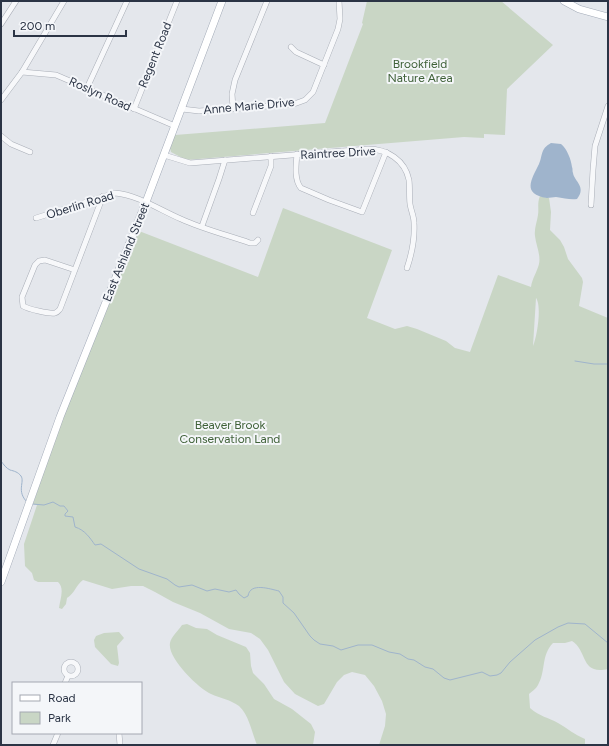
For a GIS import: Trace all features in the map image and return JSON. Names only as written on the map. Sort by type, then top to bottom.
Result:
[{"type":"main road","name":"East Ashland Street","points":[[1,582],[60,417],[146,202],[222,1]]},
{"type":"main road","points":[[564,1],[579,9],[608,17]]},
{"type":"street","points":[[1,24],[16,1]]},
{"type":"street","points":[[1,100],[22,72],[64,1]]},
{"type":"street","points":[[87,88],[127,1]]},
{"type":"street","name":"Regent Road","points":[[134,109],[177,1]]},
{"type":"street","points":[[233,108],[232,94],[235,80],[267,1]]},
{"type":"street","name":"Anne Marie Drive","points":[[182,109],[199,111],[294,104],[305,100],[313,92],[339,24],[340,1]]},
{"type":"street","points":[[291,46],[296,52],[324,65]]},
{"type":"street","name":"Roslyn Road","points":[[22,72],[56,75],[175,126]]},
{"type":"street","points":[[591,205],[595,146],[608,106]]},
{"type":"street","points":[[1,136],[11,144],[30,152]]},
{"type":"street","name":"Raintree Drive","points":[[164,155],[190,163],[368,149],[386,152],[398,160],[404,168],[409,181],[410,205],[414,222],[413,250],[407,268]]},
{"type":"street","points":[[297,154],[296,176],[298,184],[301,188],[362,212],[386,152]]},
{"type":"street","points":[[253,213],[271,166],[271,156]]},
{"type":"street","points":[[202,226],[219,179],[224,160]]},
{"type":"street","name":"Oberlin Road","points":[[36,218],[103,196],[120,193],[146,202],[182,219],[250,243],[255,243],[258,240]]},
{"type":"street","points":[[75,270],[45,260],[39,261],[35,265],[22,297],[23,306],[29,309],[50,313],[57,312],[60,309],[75,270],[103,196]]},
{"type":"street","points":[[65,682],[68,676]]},
{"type":"street","points":[[53,745],[58,734]]},
{"type":"street","points":[[119,734],[120,745]]},
{"type":"green space","name":"Brookfield Nature Area","points":[[367,1],[501,1],[553,45],[507,89],[505,135],[484,134],[484,138],[464,137],[186,160],[171,152],[170,148],[175,135],[325,123],[363,24]]},
{"type":"green space","name":"Beaver Brook Conservation Land","points":[[540,196],[549,198],[551,212],[550,230],[560,240],[568,259],[582,278],[583,282],[579,306],[608,318],[608,669],[593,669],[586,661],[577,645],[572,641],[565,643],[553,643],[545,658],[538,685],[529,694],[530,708],[585,739],[585,745],[379,745],[385,726],[386,714],[382,701],[374,686],[365,675],[352,672],[344,675],[337,682],[324,704],[318,706],[295,694],[284,682],[268,650],[260,639],[251,633],[229,629],[200,613],[173,602],[143,586],[112,589],[83,580],[67,598],[66,604],[62,609],[59,608],[62,591],[58,582],[38,582],[34,580],[32,573],[25,566],[24,544],[37,505],[33,504],[62,419],[139,231],[258,277],[283,208],[392,250],[367,318],[395,329],[407,326],[417,329],[446,341],[455,348],[470,352],[498,275],[531,287],[539,261],[535,228]],"holes":[[[536,298],[538,302],[538,322],[533,346]]]},
{"type":"green space","points":[[187,624],[196,628],[207,629],[217,635],[246,647],[250,653],[253,673],[264,684],[274,699],[292,709],[311,724],[315,732],[313,745],[257,745],[248,719],[239,706],[233,702],[211,694],[199,686],[192,680],[173,657],[170,649],[170,643],[173,636],[182,625]]},
{"type":"green space","points":[[119,632],[124,638],[117,646],[118,666],[111,664],[95,647],[94,640],[96,636],[104,633]]},
{"type":"water","points":[[551,143],[561,144],[568,154],[574,176],[581,191],[577,199],[556,197],[547,198],[539,196],[531,190],[531,181],[539,164],[542,152],[547,145]]},
{"type":"waterway","points":[[575,361],[594,364],[608,364]]},
{"type":"waterway","points":[[1,461],[7,468],[21,476],[21,491],[27,502]]},
{"type":"waterway","points":[[32,504],[44,505],[53,502],[60,506],[64,506],[68,511],[65,516],[73,517],[75,527],[84,532],[95,545],[101,544],[139,569],[167,579],[179,587],[192,585],[207,591],[215,589],[229,592],[236,590],[244,598],[248,596],[252,589],[256,588],[266,588],[279,591],[283,597],[283,603],[294,613],[310,636],[320,644],[333,646],[341,650],[358,645],[372,645],[414,660],[425,667],[433,669],[444,678],[450,680],[482,672],[490,676],[497,675],[501,673],[510,662],[535,640],[568,623],[585,624],[608,643]]}]
